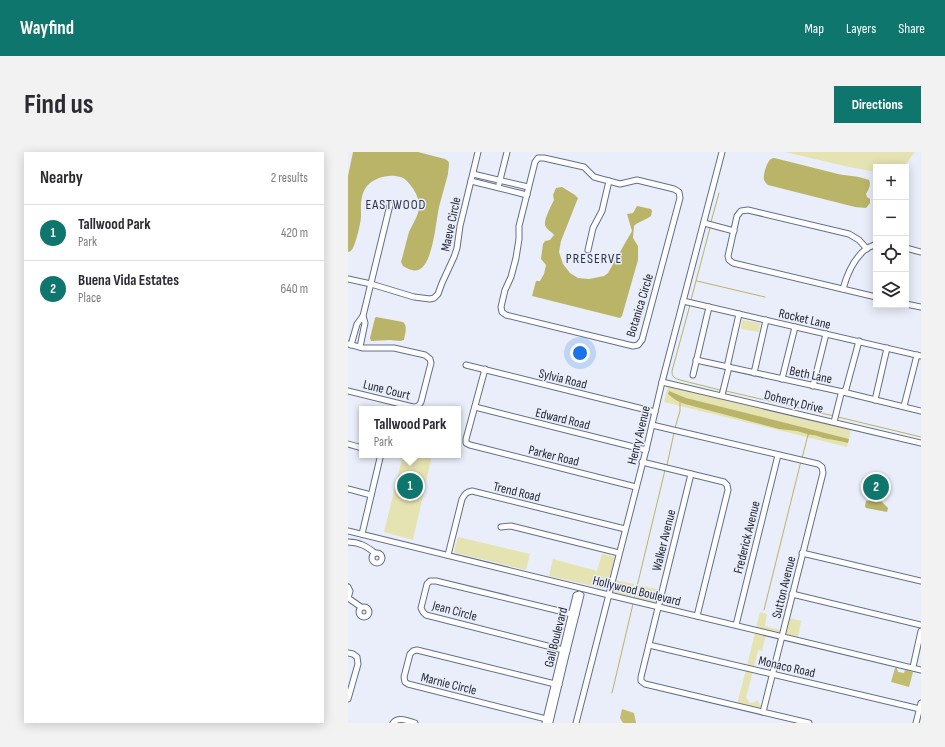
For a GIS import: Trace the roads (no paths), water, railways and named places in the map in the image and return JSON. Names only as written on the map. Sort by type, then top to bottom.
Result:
[{"type":"street","name":"Maeve Circle","points":[[348,279],[371,284],[414,297],[434,298],[438,294],[454,257],[478,152]]},
{"type":"street","points":[[507,152],[498,188],[526,195]]},
{"type":"street","name":"Henry Avenue","points":[[576,723],[722,152]]},
{"type":"street","name":"Botanica Circle","points":[[538,158],[584,167],[594,177],[608,181],[620,184],[637,180],[674,189],[679,192],[680,198],[642,340],[638,345],[633,346],[506,315],[502,312],[501,307],[505,290],[511,277],[516,258],[519,239],[519,226],[526,195],[535,162],[538,158]]},
{"type":"street","points":[[473,174],[528,187]]},
{"type":"street","points":[[486,184],[488,177]]},
{"type":"street","name":"Maeve Circle","points":[[471,181],[498,188]]},
{"type":"street","points":[[588,250],[593,228],[602,211],[608,181]]},
{"type":"street","points":[[513,191],[515,184]]},
{"type":"street","name":"Lune Court","points":[[390,205],[363,316],[357,324],[350,345],[372,348],[394,348],[428,357],[431,363],[419,406]]},
{"type":"street","points":[[867,248],[859,240],[849,234],[748,210],[741,211],[737,216],[728,256],[729,260],[733,262],[873,296]]},
{"type":"street","points":[[704,223],[734,231]]},
{"type":"street","points":[[844,289],[852,266],[867,248],[873,245]]},
{"type":"street","points":[[909,249],[921,252]]},
{"type":"street","name":"Rocket Lane","points":[[683,301],[919,355]]},
{"type":"street","points":[[909,305],[921,307]]},
{"type":"street","points":[[693,375],[709,307]]},
{"type":"street","points":[[722,396],[739,314]]},
{"type":"street","name":"Lune Court","points":[[360,347],[365,323],[363,316]]},
{"type":"street","points":[[754,373],[766,320]]},
{"type":"street","points":[[782,379],[795,326]]},
{"type":"street","points":[[813,386],[826,334]]},
{"type":"street","points":[[834,422],[841,394],[846,389],[859,341]]},
{"type":"street","points":[[875,400],[887,348]]},
{"type":"street","points":[[904,406],[919,355]]},
{"type":"street","name":"Beth Lane","points":[[696,360],[843,392],[921,411]]},
{"type":"street","name":"Sylvia Road","points":[[466,365],[655,412]]},
{"type":"street","points":[[475,407],[485,369]]},
{"type":"street","name":"Doherty Drive","points":[[662,382],[921,443]]},
{"type":"street","name":"Lune Court","points":[[348,391],[409,406]]},
{"type":"street","name":"Parker Road","points":[[475,407],[466,439],[466,443],[470,445],[636,487]]},
{"type":"street","name":"Edward Road","points":[[475,407],[646,450]]},
{"type":"street","points":[[652,425],[778,455]]},
{"type":"street","points":[[348,444],[359,447]]},
{"type":"street","name":"Sutton Avenue","points":[[763,712],[823,473],[822,467],[818,464],[778,455]]},
{"type":"street","name":"Frederick Avenue","points":[[736,625],[778,455]]},
{"type":"street","points":[[362,534],[380,458]]},
{"type":"street","points":[[642,462],[724,482],[727,485],[728,490],[697,616]]},
{"type":"street","name":"Walker Avenue","points":[[691,474],[641,681],[644,684],[763,712]]},
{"type":"street","points":[[348,489],[372,495]]},
{"type":"street","name":"Trend Road","points":[[448,555],[462,499],[467,492],[472,491],[625,529]]},
{"type":"street","points":[[501,527],[511,526],[619,553]]},
{"type":"street","name":"Hollywood Boulevard","points":[[348,530],[921,670]]},
{"type":"street","points":[[348,542],[356,542],[364,545],[375,553]]},
{"type":"street","points":[[802,553],[921,581]]},
{"type":"street","name":"Jean Circle","points":[[565,650],[426,615],[421,608],[427,584],[430,581],[436,580],[574,615]]},
{"type":"street","points":[[348,587],[350,591],[348,598],[361,607]]},
{"type":"street","points":[[792,594],[921,625]]},
{"type":"street","name":"Gail Boulevard","points":[[548,721],[574,615]]},
{"type":"street","points":[[913,668],[921,631]]},
{"type":"street","name":"Monaco Road","points":[[649,645],[772,674],[920,706]]},
{"type":"street","name":"Marnie Circle","points":[[548,721],[408,684],[405,682],[404,677],[410,654],[417,650],[557,684]]},
{"type":"street","points":[[348,653],[357,657],[358,664],[348,699]]},
{"type":"street","points":[[916,723],[920,706]]},
{"type":"street","points":[[763,712],[809,723]]},
{"type":"street","points":[[393,723],[395,720],[400,719],[415,723]]},
{"type":"waterway","points":[[711,222],[719,193]]},
{"type":"waterway","points":[[691,300],[710,228]]},
{"type":"waterway","points":[[697,281],[765,297]]},
{"type":"waterway","points":[[690,305],[672,375],[680,380],[720,390]]},
{"type":"waterway","points":[[726,391],[834,416]]},
{"type":"waterway","points":[[675,428],[680,411],[680,403]]},
{"type":"waterway","points":[[838,417],[921,437]]},
{"type":"waterway","points":[[667,465],[674,433]]},
{"type":"waterway","points":[[802,458],[808,435]]},
{"type":"waterway","points":[[764,610],[801,461]]},
{"type":"waterway","points":[[634,599],[665,470]]},
{"type":"waterway","points":[[612,693],[633,604]]},
{"type":"place","name":"Tallwood Park","points":[[410,486]]},
{"type":"place","name":"Buena Vida Estates","points":[[876,487]]},
{"type":"district","name":"EASTWOOD","points":[[396,204]]},
{"type":"district","name":"PRESERVE","points":[[594,258]]}]
